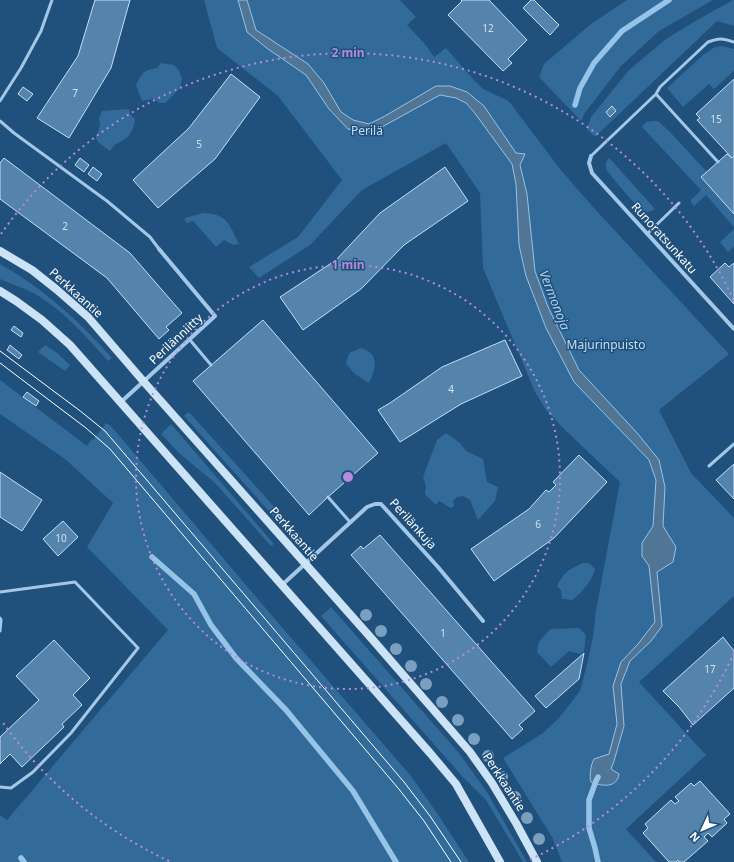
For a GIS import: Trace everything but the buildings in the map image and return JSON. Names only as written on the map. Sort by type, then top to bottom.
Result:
[{"type":"main road","name":"Perkkaantie","points":[[0,251],[32,270],[88,317],[372,639],[470,752],[492,783],[537,862]]},
{"type":"main road","points":[[0,291],[42,320],[70,345],[430,753],[456,784],[500,862]]},
{"type":"street","name":"Runoratsunkatu","points":[[591,156],[589,163],[592,173],[734,329]]},
{"type":"street","name":"Perilänniitty","points":[[120,402],[144,382],[215,316],[159,249]]},
{"type":"street","name":"Perilänkuja","points":[[282,585],[367,507],[375,504],[381,504],[438,567],[483,621]]},
{"type":"lane","points":[[0,101],[21,68],[41,31],[52,0]]},
{"type":"lane","points":[[591,156],[656,94],[660,87],[708,42],[718,39],[725,39],[734,42]]},
{"type":"lane","points":[[656,94],[718,162]]},
{"type":"lane","points":[[0,122],[107,201],[150,237],[159,249]]},
{"type":"lane","points":[[647,234],[679,203]]},
{"type":"lane","points":[[190,340],[211,365]]},
{"type":"lane","points":[[709,466],[734,444]]},
{"type":"lane","points":[[328,497],[350,522]]},
{"type":"lane","points":[[0,592],[75,582],[138,648],[71,733],[33,772],[11,788],[0,787]]},
{"type":"lane","points":[[0,618],[0,631]]},
{"type":"green space","name":"Majurinpuisto","points":[[204,0],[400,0],[416,17],[407,25],[425,44],[434,57],[446,48],[483,89],[507,100],[511,104],[560,169],[593,207],[729,354],[659,410],[691,473],[734,518],[734,596],[639,682],[706,755],[626,829],[656,862],[562,862],[552,837],[503,758],[543,733],[559,718],[580,691],[593,637],[596,610],[620,482],[546,410],[535,392],[483,268],[480,193],[446,143],[362,190],[310,245],[259,278],[249,267],[298,237],[342,180],[278,96],[217,48]]},
{"type":"green space","points":[[627,0],[713,0],[659,31],[621,66],[584,114],[581,121],[539,77],[544,64],[591,24]]},
{"type":"green space","points":[[733,0],[734,26],[717,21],[595,137],[587,129],[591,117],[629,70],[666,39]]},
{"type":"green space","points":[[722,46],[734,49],[734,71],[714,89],[709,84],[683,107],[667,88],[703,55],[715,47]]},
{"type":"green space","points":[[161,63],[174,65],[179,70],[182,79],[180,88],[165,103],[160,103],[154,99],[142,101],[136,85],[140,77],[148,70],[157,68]]},
{"type":"green space","points":[[129,109],[130,114],[135,119],[133,128],[125,139],[114,145],[110,151],[98,142],[96,138],[100,125],[99,118],[102,111]]},
{"type":"green space","points":[[658,121],[669,131],[707,172],[701,177],[734,214],[734,227],[706,195],[694,206],[691,200],[701,190],[642,127],[646,122]]},
{"type":"green space","points":[[609,158],[655,209],[646,212],[632,200],[607,171],[606,164]]},
{"type":"green space","points":[[203,213],[218,215],[227,221],[239,244],[233,245],[224,240],[216,247],[194,222],[192,221],[187,223],[185,220],[185,218]]},
{"type":"green space","points":[[734,229],[734,247],[728,252],[720,242]]},
{"type":"green space","points":[[0,264],[16,273],[60,306],[87,331],[112,358],[108,361],[76,326],[50,303],[31,292],[0,279]]},
{"type":"green space","points":[[45,345],[56,352],[70,365],[65,371],[38,352]]},
{"type":"green space","points":[[361,348],[372,354],[375,362],[369,383],[355,374],[346,364],[349,353]]},
{"type":"green space","points":[[0,380],[87,446],[105,425],[104,423],[110,425],[411,776],[469,862],[0,862],[0,815],[7,820],[168,630],[87,547],[113,503],[65,459],[0,414]]},
{"type":"green space","points":[[189,412],[296,531],[291,536],[184,416]]},
{"type":"green space","points":[[171,424],[274,544],[271,546],[215,483],[179,453],[161,434]]},
{"type":"green space","points":[[446,433],[460,443],[466,451],[483,459],[487,482],[498,487],[495,501],[478,520],[470,500],[463,496],[457,497],[453,501],[454,505],[452,508],[439,501],[436,505],[425,494],[426,486],[423,477],[437,440]]},
{"type":"green space","points":[[583,563],[589,563],[595,569],[592,578],[573,600],[562,599],[561,590],[557,586],[562,577],[574,567]]},
{"type":"green space","points":[[331,607],[459,753],[487,792],[527,862],[523,862],[486,800],[461,775],[321,616]]},
{"type":"green space","points":[[579,628],[586,635],[584,651],[580,654],[569,651],[551,667],[537,652],[539,642],[550,629]]},
{"type":"shaded area","points":[[238,0],[247,0],[256,30],[308,64],[324,83],[341,112],[353,120],[369,124],[436,86],[450,86],[467,92],[484,106],[516,153],[525,154],[520,165],[527,194],[535,271],[548,307],[579,370],[638,434],[659,460],[665,487],[663,526],[676,547],[673,562],[657,572],[662,626],[651,641],[630,661],[621,684],[624,726],[611,769],[619,774],[618,779],[612,784],[599,785],[591,782],[591,770],[594,759],[609,754],[617,724],[613,686],[621,662],[638,644],[655,622],[649,566],[642,556],[642,543],[653,526],[656,480],[649,460],[574,382],[546,328],[526,276],[519,245],[516,184],[512,164],[474,112],[466,103],[456,98],[440,95],[380,128],[366,133],[348,129],[329,109],[306,75],[268,49],[247,32]]},
{"type":"waterway","points":[[575,105],[580,88],[594,63],[622,31],[669,0]]},
{"type":"waterway","points":[[152,557],[194,594],[211,625],[236,658],[286,710],[353,791],[396,862]]},
{"type":"waterway","name":"Vermonoja","points":[[598,777],[589,800],[589,828],[598,862]]},
{"type":"waterway","points":[[21,858],[24,862]]},
{"type":"tram line","points":[[0,351],[105,431],[404,782],[430,816],[461,862]]},
{"type":"tram line","points":[[0,363],[86,428],[110,449],[398,788],[424,821],[451,862]]},
{"type":"park label","name":"Perilä","points":[[367,131]]}]
